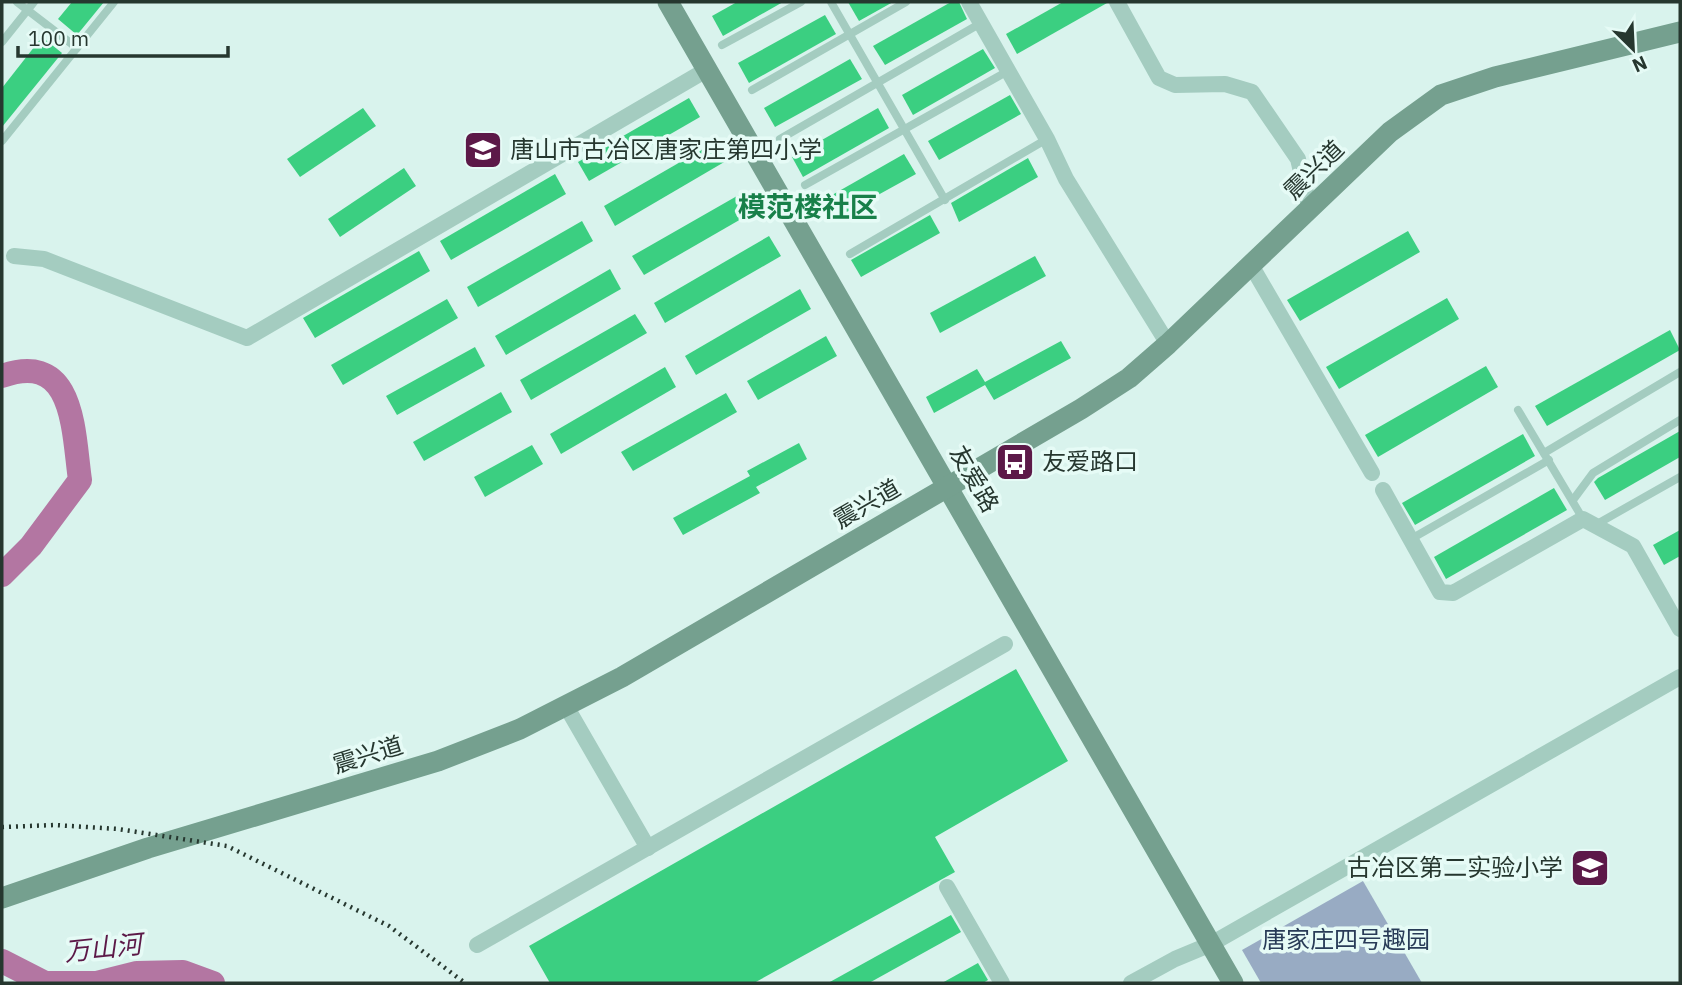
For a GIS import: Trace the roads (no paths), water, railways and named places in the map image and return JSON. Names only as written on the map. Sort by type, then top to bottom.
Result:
[{"type":"street","name":"友爱路","points":[[668,2],[1233,983]]},
{"type":"street","points":[[969,2],[1047,139],[1066,179],[1168,344]]},
{"type":"street","points":[[1117,2],[1159,78],[1175,85],[1225,84],[1252,92],[1298,159],[1311,210]]},
{"type":"street","name":"震兴道","points":[[2,898],[148,848],[438,761],[520,729],[566,706],[622,677],[948,487],[1091,403],[1129,377],[1311,210],[1390,132],[1441,95],[1495,77],[1680,32]]},
{"type":"street","points":[[13,256],[44,259],[247,338],[708,69]]},
{"type":"street","points":[[1251,265],[1372,473]]},
{"type":"street","points":[[1383,490],[1440,592],[1453,593],[1590,522],[1633,546],[1680,629]]},
{"type":"street","points":[[477,945],[1005,644]]},
{"type":"street","points":[[1131,983],[1175,959],[1211,944],[1680,677]]},
{"type":"street","points":[[566,706],[648,848]]},
{"type":"street","points":[[947,887],[1002,983]]},
{"type":"lane","points":[[17,2],[77,48]]},
{"type":"lane","points":[[2,42],[34,2]]},
{"type":"lane","points":[[2,141],[114,2]]},
{"type":"lane","points":[[722,45],[801,2]]},
{"type":"lane","points":[[831,2],[945,200]]},
{"type":"lane","points":[[752,90],[906,2]]},
{"type":"lane","points":[[780,139],[981,23]]},
{"type":"lane","points":[[805,185],[1008,71]]},
{"type":"lane","points":[[850,254],[1047,139]]},
{"type":"lane","points":[[1411,539],[1680,372]]},
{"type":"lane","points":[[1518,410],[1573,500],[1590,522],[1680,477]]},
{"type":"lane","points":[[1573,500],[1593,472],[1680,420]]},
{"type":"waterway","name":"万山河","points":[[2,376],[26,371],[44,374],[57,385],[66,400],[71,419],[80,480],[31,546],[2,575]]},
{"type":"waterway","name":"万山河","points":[[2,961],[45,983],[97,983],[137,973],[183,972],[213,983]]},
{"type":"railway","points":[[2,827],[55,825],[118,829],[227,846],[389,926],[465,983]]},
{"type":"place","name":"唐山市古冶区唐家庄第四小学","points":[[483,150]]},
{"type":"place","name":"友爱路口","points":[[1015,462]]},
{"type":"place","name":"古冶区第二实验小学","points":[[1590,868]]},
{"type":"district","name":"模范楼社区","points":[[808,207]]},
{"type":"park label","name":"唐家庄四号趣园","points":[[1346,940]]}]
